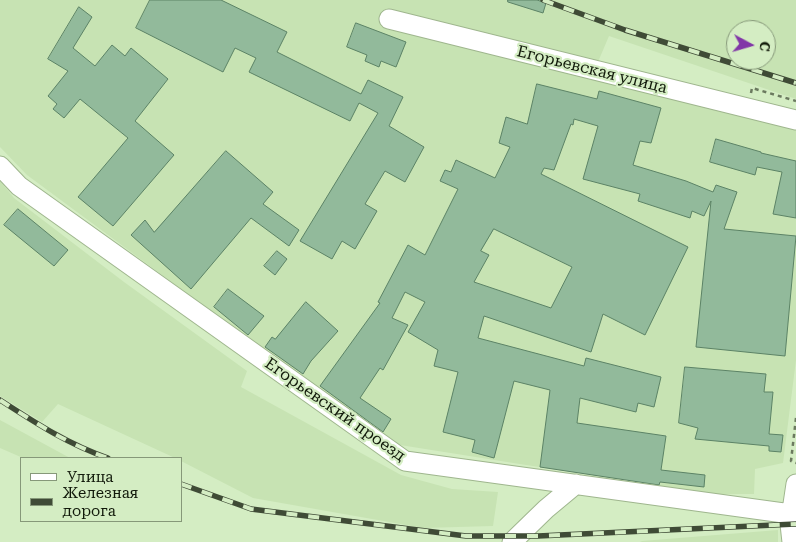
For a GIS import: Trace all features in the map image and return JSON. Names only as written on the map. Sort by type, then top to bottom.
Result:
[{"type":"street","name":"Егорьевская улица","points":[[388,19],[796,120]]},
{"type":"street","name":"Егорьевский проезд","points":[[0,166],[19,186],[405,461],[791,514]]},
{"type":"street","points":[[512,542],[546,509],[576,484]]},
{"type":"street","points":[[792,542],[791,514],[796,484]]},
{"type":"path","points":[[752,88],[796,101]]},
{"type":"path","points":[[796,418],[790,462],[796,462]]},
{"type":"shaded area","points":[[0,0],[796,0],[796,99],[609,36],[592,76],[796,129],[796,360],[783,463],[755,469],[754,494],[709,494],[400,445],[316,389],[27,175],[0,147]]},
{"type":"shaded area","points":[[0,181],[14,198],[124,282],[247,371],[241,387],[401,475],[452,489],[498,492],[493,526],[423,528],[253,498],[182,462],[182,457],[173,457],[58,404],[42,422],[0,396]]},
{"type":"shaded area","points":[[0,420],[68,457],[21,457],[0,448]]},
{"type":"shaded area","points":[[778,530],[778,542],[640,542],[642,541]]},
{"type":"building","points":[[150,0],[221,0],[287,32],[277,52],[361,94],[368,80],[403,97],[389,126],[424,147],[405,182],[385,171],[365,204],[377,211],[355,249],[342,241],[332,259],[300,241],[378,113],[359,103],[350,121],[249,72],[256,58],[235,48],[223,72],[136,28]]},
{"type":"building","points":[[508,0],[537,0],[546,3],[543,13],[508,2]]},
{"type":"building","points":[[79,7],[92,17],[73,48],[95,66],[112,45],[125,56],[131,48],[168,79],[135,121],[174,155],[113,226],[78,197],[128,138],[80,99],[64,118],[53,109],[57,104],[48,96],[68,71],[48,59]]},
{"type":"building","points":[[356,23],[406,42],[396,67],[381,61],[379,67],[365,61],[367,55],[347,47]]},
{"type":"building","points":[[537,84],[597,99],[599,91],[661,108],[651,143],[640,141],[633,165],[686,181],[713,192],[716,185],[737,192],[724,229],[796,236],[785,356],[696,347],[711,201],[704,216],[692,211],[690,218],[638,201],[640,194],[583,179],[598,126],[574,119],[554,170],[544,168],[541,174],[688,247],[645,335],[603,314],[591,352],[484,316],[478,338],[584,366],[586,358],[661,377],[654,407],[638,403],[636,412],[580,398],[577,423],[666,436],[661,470],[705,475],[704,487],[660,482],[659,485],[540,467],[550,390],[514,381],[494,458],[472,452],[475,440],[443,432],[458,372],[434,366],[438,350],[408,332],[425,302],[405,292],[392,318],[408,325],[383,370],[380,368],[360,398],[391,419],[383,432],[320,386],[380,303],[378,302],[408,245],[425,255],[458,189],[440,181],[445,170],[451,172],[456,160],[495,178],[510,147],[499,143],[506,117],[527,124]],"holes":[[[494,229],[572,267],[551,308],[474,282],[489,255],[481,251]]]},
{"type":"building","points":[[716,139],[761,153],[796,161],[796,218],[773,214],[782,172],[757,167],[755,175],[710,162]]},
{"type":"building","points":[[226,151],[273,192],[263,204],[299,230],[289,246],[251,218],[191,289],[131,235],[145,220],[154,232]]},
{"type":"building","points":[[18,209],[68,250],[54,266],[4,225]]},
{"type":"building","points":[[277,251],[287,259],[275,275],[264,266]]},
{"type":"building","points":[[228,289],[264,316],[248,335],[214,307]]},
{"type":"building","points":[[306,302],[338,331],[311,361],[303,374],[265,347],[272,337],[275,339]]},
{"type":"building","points":[[685,367],[766,374],[764,392],[773,392],[769,434],[783,435],[781,452],[769,451],[769,446],[695,439],[698,428],[679,423]]},
{"type":"railway","points":[[543,0],[625,30],[796,83]]},
{"type":"railway","points":[[0,400],[66,440],[105,457]]},
{"type":"railway","points":[[182,484],[251,509],[466,536],[538,536],[796,524]]}]
